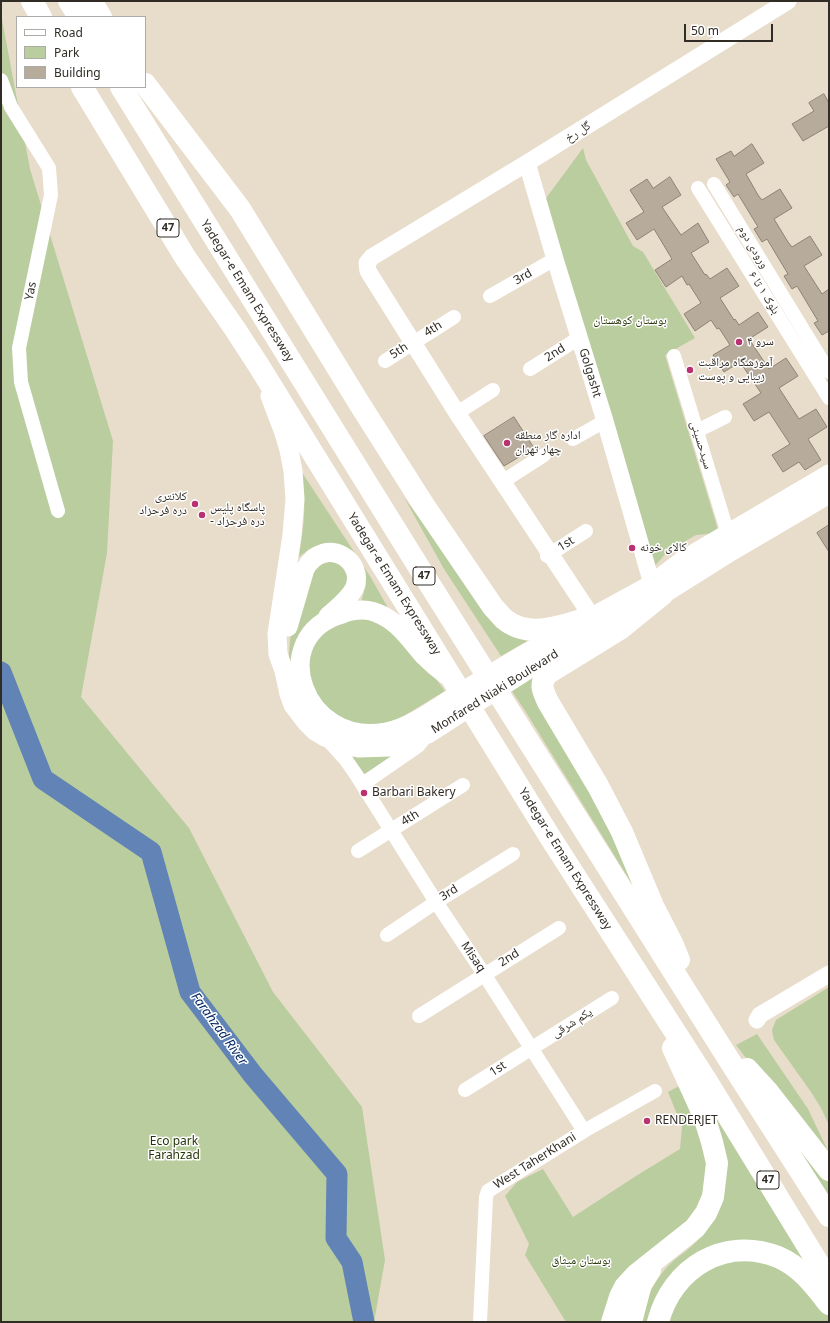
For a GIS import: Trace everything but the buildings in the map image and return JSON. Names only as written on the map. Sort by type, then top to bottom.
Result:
[{"type":"highway","points":[[32,1],[40,16]]},
{"type":"highway","points":[[69,1],[78,16]]},
{"type":"highway","points":[[92,1],[100,16]]},
{"type":"highway","points":[[146,85],[240,209],[423,504],[493,607],[505,619],[517,627],[535,630],[553,629],[592,617]]},
{"type":"highway","name":"Yadegar-e Emam Expressway","points":[[83,88],[185,257],[259,366],[550,837],[706,1080],[829,1281]]},
{"type":"highway","name":"Yadegar-e Emam Expressway","points":[[122,88],[407,548],[704,1021],[829,1216]]},
{"type":"highway","points":[[657,589],[620,629],[547,674],[543,680],[542,689],[548,702],[598,786],[622,832],[653,906],[674,946],[704,1021],[768,1092],[829,1170]]},
{"type":"highway","points":[[612,1322],[617,1303],[625,1287],[636,1274],[695,1228],[706,1214],[713,1197],[717,1163],[704,1116],[647,988]]},
{"type":"highway","points":[[658,1322],[661,1309],[667,1297],[682,1276],[706,1259],[725,1252],[742,1250],[757,1251],[779,1257],[796,1268],[829,1304]]},
{"type":"highway","points":[[631,1322],[641,1284],[656,1259]]},
{"type":"main road","name":"Monfared Niaki Boulevard","points":[[259,366],[284,433],[293,471],[295,499],[292,535],[277,634],[278,654],[284,671],[289,694],[298,713],[315,731],[347,746],[359,748],[389,747],[428,734],[449,710],[508,663],[592,617],[657,589],[732,551],[829,494]]},
{"type":"main road","name":"Monfared Niaki Boulevard","points":[[454,682],[424,656],[399,626],[387,617],[376,612],[366,610],[353,610],[321,622],[310,635],[301,657],[302,682],[315,709],[329,721],[349,731],[365,734],[386,732],[449,710],[529,669],[597,629],[657,589],[683,560],[829,474]]},
{"type":"main road","points":[[770,530],[810,517],[829,507]]},
{"type":"main road","points":[[284,671],[288,631],[304,569],[313,558],[326,553],[332,553],[345,557],[352,565],[356,575],[356,583],[352,593],[346,600],[321,622]]},
{"type":"street","name":"گل رخ","points":[[413,342],[368,272],[367,263],[372,257],[788,1]]},
{"type":"street","name":"Yas","points":[[1,80],[11,107],[48,168],[51,195],[19,348],[21,382],[58,511]]},
{"type":"street","name":"Golgasht","points":[[527,163],[579,338],[657,589]]},
{"type":"street","name":"ورودی دوم","points":[[714,184],[829,372]]},
{"type":"street","name":"بلوک ۱ تا ۶","points":[[698,188],[829,398]]},
{"type":"street","name":"3rd","points":[[490,296],[555,258]]},
{"type":"street","name":"4th","points":[[413,342],[454,317]]},
{"type":"street","name":"2nd","points":[[530,369],[579,338]]},
{"type":"street","points":[[413,342],[548,555],[592,617]]},
{"type":"street","name":"5th","points":[[385,361],[413,342]]},
{"type":"street","name":"سیدحسینی","points":[[674,356],[728,534]]},
{"type":"street","points":[[457,413],[493,390]]},
{"type":"street","points":[[697,430],[725,417]]},
{"type":"street","points":[[573,439],[605,421]]},
{"type":"street","points":[[502,482],[544,455]]},
{"type":"street","name":"1st","points":[[548,555],[586,531]]},
{"type":"street","points":[[363,784],[418,746],[428,734]]},
{"type":"street","name":"Misaq","points":[[325,737],[346,760],[363,784],[436,902],[484,974],[584,1131]]},
{"type":"street","name":"4th","points":[[358,851],[463,785]]},
{"type":"street","name":"3rd","points":[[387,935],[436,902],[513,854]]},
{"type":"street","name":"2nd","points":[[419,1016],[559,928]]},
{"type":"street","points":[[757,1020],[760,1015],[829,974]]},
{"type":"street","name":"یکم شرقی","points":[[531,1048],[612,998]]},
{"type":"street","name":"1st","points":[[465,1090],[531,1048]]},
{"type":"street","name":"West TaherKhani","points":[[480,1322],[486,1197],[488,1191],[584,1131],[655,1091]]},
{"type":"green space","name":"Eco park Farahzad","points":[[1,14],[30,169],[113,441],[107,553],[81,697],[189,828],[273,992],[362,1107],[385,1260],[374,1322],[1,1322]]},
{"type":"green space","name":"بوستان کوهستان","points":[[583,148],[586,160],[633,246],[643,252],[695,338],[665,355],[719,533],[696,535],[668,551],[654,567],[544,201]]},
{"type":"green space","points":[[301,471],[370,576],[388,608],[361,602],[366,585],[366,576],[318,546],[309,549],[299,557],[304,514],[304,494]]},
{"type":"green space","points":[[405,499],[502,630],[527,641],[501,656],[444,569]]},
{"type":"green space","points":[[337,559],[351,581],[295,664],[288,663],[291,631],[308,569]]},
{"type":"green space","points":[[348,616],[381,619],[421,659],[445,691],[397,720],[367,728],[336,719],[313,694],[306,664],[316,637]]},
{"type":"green space","points":[[550,663],[541,675],[669,944],[509,687]]},
{"type":"green space","points":[[398,753],[364,774],[352,757]]},
{"type":"green space","points":[[829,987],[829,1125],[811,1092],[774,1040],[772,1030],[776,1020]]},
{"type":"green space","points":[[757,1034],[808,1109],[829,1153],[769,1088],[736,1045]]},
{"type":"green space","points":[[691,1074],[829,1294],[803,1268],[720,1248],[652,1322],[639,1322],[655,1283],[671,1263],[699,1239],[707,1228],[718,1207]]},
{"type":"green space","name":"بوستان میثاق","points":[[681,1085],[691,1108],[707,1162],[700,1210],[604,1322],[566,1322],[525,1255],[529,1244],[505,1196],[517,1182],[543,1169],[573,1217],[680,1149],[682,1127],[668,1092]]},
{"type":"green space","points":[[765,1095],[829,1177],[829,1198]]},
{"type":"green space","points":[[752,1257],[790,1271],[829,1314],[829,1322],[664,1322],[674,1295],[710,1263]]},
{"type":"waterway","name":"Farahzad River","points":[[1,672],[43,779],[151,852],[190,992],[253,1075],[337,1174],[336,1238],[352,1262],[364,1322]]},
{"type":"place","name":"سرو ۴","points":[[739,342]]},
{"type":"place","name":"آموزشگاه مراقبت زیبایی و پوست","points":[[690,370]]},
{"type":"place","name":"اداره گاز منطقه چهار تهران","points":[[507,443]]},
{"type":"place","name":"کلانتری دره فرحزاد","points":[[195,504]]},
{"type":"place","name":"پاسگاه پلیس - دره فرحزاد","points":[[202,515]]},
{"type":"place","name":"کالای خونه","points":[[632,548]]},
{"type":"place","name":"Barbari Bakery","points":[[364,793]]},
{"type":"place","name":"RENDERJET","points":[[647,1121]]}]
